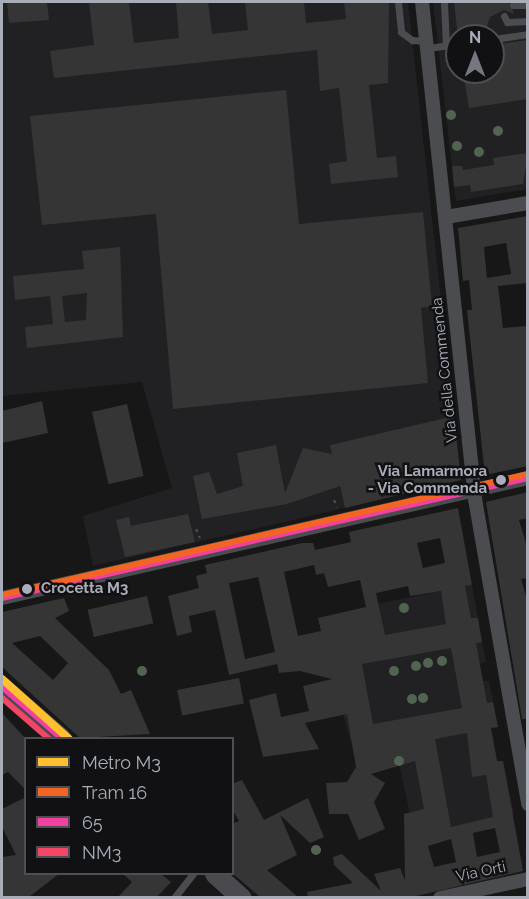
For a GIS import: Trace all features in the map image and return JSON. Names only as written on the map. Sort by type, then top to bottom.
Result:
[{"type":"street","name":"Via della Commenda","points":[[422,2],[474,490],[528,804]]},
{"type":"street","points":[[446,217],[528,203]]},
{"type":"street","points":[[2,598],[528,478]]},
{"type":"street","points":[[2,687],[60,737]]},
{"type":"street","points":[[217,875],[242,897]]},
{"type":"street","name":"Via Orti","points":[[440,897],[528,879]]},
{"type":"lane","points":[[398,2],[401,32],[412,40],[445,46]]},
{"type":"lane","points":[[444,2],[445,24]]},
{"type":"lane","points":[[513,5],[528,5]]},
{"type":"lane","points":[[504,16],[507,22],[528,21]]},
{"type":"lane","points":[[505,37],[528,34]]},
{"type":"lane","points":[[174,897],[191,875]]},
{"type":"path","points":[[334,500],[339,512]]},
{"type":"path","points":[[196,529],[202,544]]},
{"type":"shaded area","points":[[2,2],[408,2],[454,416],[330,445],[345,508],[93,566],[83,516],[172,488],[142,382],[2,396]]},
{"type":"shaded area","points":[[433,2],[527,2],[527,189],[456,201]]},
{"type":"shaded area","points":[[472,585],[486,662],[479,664],[483,681],[489,681],[498,727],[491,728],[497,761],[503,761],[514,814],[415,837],[395,746],[354,753],[329,664],[376,653],[366,606]]},
{"type":"building","points":[[7,2],[47,2],[49,20],[9,23]]},
{"type":"building","points":[[89,2],[129,2],[134,43],[179,38],[176,2],[208,2],[212,34],[248,30],[245,2],[304,2],[306,23],[346,19],[344,2],[389,2],[388,83],[369,85],[377,158],[396,156],[398,177],[331,184],[329,164],[347,161],[339,88],[320,91],[317,50],[54,78],[50,51],[94,45]]},
{"type":"building","points":[[454,2],[509,2],[514,14],[504,10],[490,17],[488,24],[457,24]]},
{"type":"building","points":[[528,40],[528,99],[469,108],[465,84],[505,84],[505,43]]},
{"type":"building","points":[[286,90],[299,224],[423,212],[432,306],[421,308],[428,383],[173,409],[156,214],[42,225],[30,116]]},
{"type":"building","points":[[528,153],[523,184],[471,192],[470,185],[454,187],[452,166],[462,166],[463,170],[494,165],[493,158]]},
{"type":"building","points":[[528,216],[528,283],[498,286],[503,328],[528,326],[528,466],[485,475],[467,310],[472,310],[469,280],[463,281],[458,228]],"holes":[[[506,243],[511,274],[487,278],[484,247]]]},
{"type":"building","points":[[120,247],[123,337],[27,348],[25,327],[53,324],[50,296],[15,300],[13,276],[84,269],[82,251]],"holes":[[[87,293],[86,320],[65,322],[62,296]]]},
{"type":"building","points":[[42,401],[48,433],[2,443],[2,411]]},
{"type":"building","points":[[127,404],[144,476],[109,484],[92,412]]},
{"type":"building","points":[[454,416],[461,480],[345,508],[340,486],[287,504],[202,519],[193,476],[209,472],[217,494],[243,486],[237,453],[276,445],[285,493],[303,448],[332,454],[330,445]]},
{"type":"building","points":[[528,492],[528,518],[519,520],[528,550],[528,578],[521,579],[528,603],[528,719],[522,719],[486,502]]},
{"type":"building","points":[[458,508],[472,585],[465,586],[471,618],[478,618],[482,642],[476,643],[487,703],[493,702],[498,727],[491,728],[497,761],[503,761],[523,871],[412,897],[308,897],[307,892],[353,883],[334,865],[333,857],[342,854],[381,891],[374,874],[400,868],[405,880],[404,814],[424,809],[415,761],[371,774],[385,783],[374,802],[385,829],[359,840],[348,814],[329,814],[326,783],[347,782],[356,767],[347,714],[305,723],[319,749],[263,757],[249,700],[276,693],[281,717],[309,711],[303,686],[332,679],[300,671],[279,673],[277,664],[229,675],[215,610],[189,616],[192,632],[177,636],[168,596],[199,588],[196,576],[207,573],[205,565],[302,543],[313,543],[315,550],[351,542],[349,532]],"holes":[[[440,538],[445,563],[423,568],[417,543]],[[314,565],[316,575],[324,573],[328,587],[360,580],[366,607],[318,618],[321,631],[298,636],[284,572]],[[258,577],[275,652],[245,659],[229,583]],[[408,586],[410,596],[441,591],[446,624],[385,635],[376,593]],[[451,648],[462,708],[373,724],[362,664]],[[467,733],[472,777],[486,775],[493,817],[451,827],[435,739]],[[495,828],[500,852],[477,857],[473,833]],[[451,839],[456,862],[434,867],[428,846]]]},
{"type":"building","points":[[188,514],[195,542],[125,557],[116,520],[129,517],[131,526]]},
{"type":"building","points":[[147,596],[153,623],[94,637],[88,610]]},
{"type":"building","points":[[64,598],[69,611],[55,618],[109,670],[121,694],[131,690],[150,734],[79,737],[2,667],[2,612]],"holes":[[[40,636],[68,663],[53,680],[12,643]]]},
{"type":"building","points":[[239,678],[244,704],[182,716],[177,690]]},
{"type":"building","points":[[2,713],[24,737],[24,788],[8,772],[2,775]]},
{"type":"building","points":[[242,780],[264,820],[308,798],[324,837],[310,843],[280,815],[297,855],[267,870],[298,897],[260,897],[234,875],[234,823],[239,821],[234,812],[234,783]]},
{"type":"building","points":[[24,798],[24,875],[57,875],[29,897],[2,897],[2,857],[16,855],[2,827],[2,809]]},
{"type":"building","points":[[124,875],[162,875],[171,882],[157,897],[118,897],[132,882]]},
{"type":"metro line","name":"M3","points":[[2,679],[67,737]]},
{"type":"tram line","name":"16","points":[[2,595],[528,474]]},
{"type":"transit line","name":"65","points":[[2,598],[528,478]]},
{"type":"transit line","name":"65","points":[[2,687],[60,737]]},
{"type":"transit line","name":"NM3","points":[[2,698],[47,737]]},
{"type":"place","name":"Via Lamarmora - Via Commenda","points":[[501,480]]},
{"type":"place","name":"Crocetta M3","points":[[27,589]]}]
